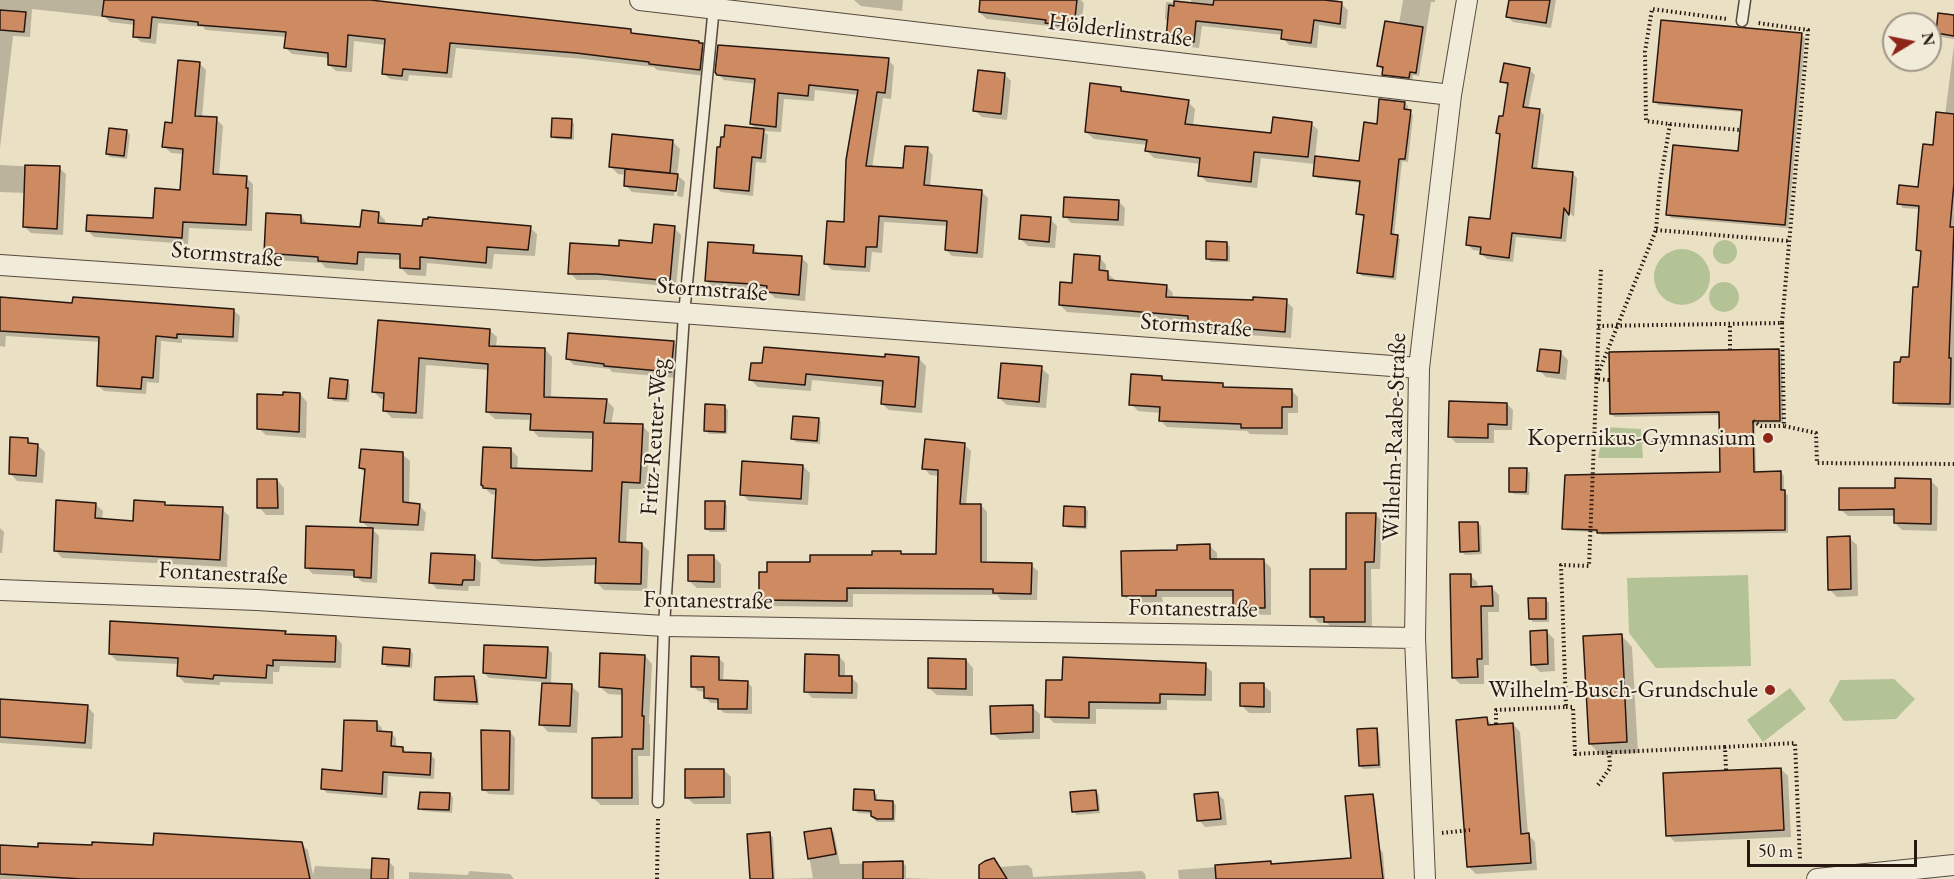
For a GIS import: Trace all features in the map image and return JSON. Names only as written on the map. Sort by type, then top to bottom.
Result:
[{"type":"street","name":"Hölderlinstraße","points":[[640,0],[714,4],[1451,95]]},
{"type":"street","name":"Wilhelm-Raabe-Straße","points":[[1425,879],[1415,638],[1419,368],[1451,95],[1467,0]]},
{"type":"street","name":"Stormstraße","points":[[0,265],[122,272],[1419,368]]},
{"type":"street","name":"Fontanestraße","points":[[0,590],[257,600],[663,626],[1415,638]]},
{"type":"street","points":[[1818,879],[1954,865]]},
{"type":"lane","points":[[1742,21],[1745,0]]},
{"type":"lane","name":"Fritz-Reuter-Weg","points":[[658,802],[663,626],[684,314],[714,4]]},
{"type":"path","points":[[1740,130],[1646,121],[1645,52],[1652,9],[1808,30],[1782,324],[1784,426]]},
{"type":"path","points":[[1596,379],[1656,230],[1659,183],[1670,124]]},
{"type":"path","points":[[1656,230],[1789,241]]},
{"type":"path","points":[[1566,707],[1561,565],[1589,567],[1594,501],[1593,440],[1601,268]]},
{"type":"path","points":[[1730,324],[1730,350]]},
{"type":"path","points":[[1598,326],[1782,324]]},
{"type":"path","points":[[1596,379],[1610,380]]},
{"type":"path","points":[[1753,421],[1761,426],[1784,426],[1815,433],[1817,463],[1954,464]]},
{"type":"path","points":[[1593,440],[1720,443]]},
{"type":"path","points":[[1496,724],[1496,710],[1573,707],[1575,754],[1795,743],[1800,859]]},
{"type":"path","points":[[1725,747],[1726,770]]},
{"type":"path","points":[[1598,785],[1610,768],[1609,752]]},
{"type":"path","points":[[657,879],[658,802]]},
{"type":"path","points":[[1424,835],[1470,830]]},
{"type":"green space","points":[[1725,240],[1730,241],[1736,247],[1736,257],[1730,263],[1725,264],[1720,263],[1714,257],[1713,252],[1714,247],[1720,241]]},
{"type":"green space","points":[[1682,249],[1693,251],[1702,257],[1708,266],[1710,277],[1708,288],[1702,297],[1693,303],[1682,305],[1671,303],[1662,297],[1656,288],[1654,277],[1656,266],[1662,257],[1671,251]]},
{"type":"green space","points":[[1724,282],[1735,286],[1739,297],[1735,308],[1724,312],[1713,308],[1709,297],[1713,286]]},
{"type":"green space","points":[[1604,427],[1641,429],[1643,458],[1598,458]]},
{"type":"green space","points":[[1748,575],[1751,666],[1656,668],[1629,633],[1627,578]]},
{"type":"green space","points":[[1894,679],[1915,699],[1896,719],[1844,721],[1829,701],[1840,680]]},
{"type":"green space","points":[[1790,688],[1806,709],[1763,742],[1747,720]]},
{"type":"building","points":[[104,0],[370,0],[631,29],[631,33],[703,43],[700,70],[576,53],[450,43],[447,73],[403,69],[402,76],[382,74],[385,39],[348,35],[346,67],[328,65],[328,53],[284,48],[286,32],[198,25],[198,22],[152,17],[150,38],[133,37],[134,20],[102,16]]},
{"type":"building","points":[[980,0],[1077,0],[1074,27],[1045,23],[1046,20],[979,12]]},
{"type":"building","points":[[1214,0],[1342,2],[1340,24],[1314,20],[1311,43],[1281,39],[1282,30],[1196,21],[1194,42],[1166,39],[1169,5],[1174,6],[1174,1],[1213,5]]},
{"type":"building","points":[[1509,0],[1550,0],[1546,23],[1506,17]]},
{"type":"building","points":[[0,10],[26,12],[24,32],[0,30]]},
{"type":"building","points":[[1942,14],[1954,15],[1954,36],[1942,34]]},
{"type":"building","points":[[1661,20],[1802,33],[1785,225],[1666,215],[1673,145],[1738,151],[1742,110],[1653,102]]},
{"type":"building","points":[[1385,21],[1423,27],[1416,73],[1410,72],[1409,78],[1382,75],[1383,67],[1377,66]]},
{"type":"building","points":[[718,45],[889,58],[885,93],[877,92],[866,166],[903,168],[905,146],[928,147],[924,185],[982,190],[977,253],[945,250],[947,221],[879,216],[877,247],[866,247],[865,267],[824,264],[827,221],[844,222],[846,160],[858,90],[809,85],[808,96],[778,93],[776,127],[750,124],[755,79],[717,75],[715,72]]},
{"type":"building","points":[[178,60],[200,62],[195,116],[217,117],[213,174],[247,176],[246,225],[183,222],[182,238],[86,231],[87,215],[153,218],[155,188],[180,190],[183,149],[162,147],[165,122],[172,123]]},
{"type":"building","points":[[1504,63],[1530,68],[1523,107],[1540,109],[1532,168],[1573,172],[1569,215],[1564,208],[1561,238],[1512,233],[1509,258],[1480,254],[1481,247],[1466,245],[1469,217],[1490,219],[1500,134],[1496,133],[1499,116],[1503,116],[1508,83],[1500,82]]},
{"type":"building","points":[[978,70],[1005,73],[1001,114],[973,111]]},
{"type":"building","points":[[1090,83],[1121,87],[1121,91],[1189,100],[1185,124],[1271,133],[1273,117],[1312,122],[1308,157],[1254,152],[1251,182],[1198,176],[1200,158],[1145,151],[1147,140],[1085,132]]},
{"type":"building","points":[[1379,99],[1405,102],[1404,109],[1411,110],[1405,159],[1399,159],[1391,234],[1398,235],[1393,277],[1357,273],[1364,215],[1356,214],[1360,181],[1313,176],[1315,156],[1359,161],[1364,122],[1377,124]]},
{"type":"building","points":[[1936,112],[1954,114],[1954,183],[1950,227],[1954,227],[1949,358],[1951,358],[1950,404],[1893,403],[1894,362],[1900,362],[1901,357],[1909,357],[1913,287],[1918,287],[1921,251],[1916,250],[1919,206],[1897,204],[1899,185],[1918,187],[1923,144],[1933,145]]},
{"type":"building","points":[[552,118],[572,119],[571,138],[551,137]]},
{"type":"building","points":[[725,125],[764,129],[761,158],[752,157],[749,191],[714,188],[717,147],[720,147],[721,137],[724,137]]},
{"type":"building","points":[[109,128],[127,130],[124,156],[106,154]]},
{"type":"building","points":[[612,134],[673,140],[670,173],[609,167]]},
{"type":"building","points":[[25,165],[60,166],[57,229],[23,227]]},
{"type":"building","points":[[625,169],[678,174],[676,191],[624,186]]},
{"type":"building","points":[[1064,197],[1119,200],[1118,220],[1063,217]]},
{"type":"building","points":[[362,210],[379,212],[378,223],[422,226],[423,219],[428,219],[428,217],[531,226],[528,250],[487,247],[486,263],[420,257],[420,269],[400,268],[400,254],[358,252],[357,264],[318,261],[318,257],[264,253],[266,213],[301,215],[301,223],[360,227]]},
{"type":"building","points":[[1021,215],[1051,217],[1049,242],[1019,239]]},
{"type":"building","points":[[654,224],[675,226],[670,281],[597,274],[568,274],[570,243],[619,246],[619,240],[652,243]]},
{"type":"building","points":[[1206,241],[1227,242],[1227,260],[1206,259]]},
{"type":"building","points":[[708,242],[754,245],[753,253],[802,256],[799,295],[766,292],[767,286],[705,281]]},
{"type":"building","points":[[1074,254],[1100,256],[1099,270],[1108,271],[1108,280],[1167,285],[1166,297],[1287,299],[1285,332],[1225,327],[1188,328],[1188,316],[1059,305],[1060,282],[1072,283]]},
{"type":"building","points":[[0,297],[72,303],[73,297],[234,309],[233,337],[177,334],[177,338],[156,336],[153,378],[142,377],[141,389],[97,386],[99,337],[0,331]]},
{"type":"building","points":[[378,320],[490,329],[489,346],[545,348],[544,397],[607,399],[604,423],[643,424],[640,483],[622,482],[619,542],[642,543],[641,584],[595,583],[596,558],[535,560],[492,558],[496,489],[483,488],[481,485],[483,447],[511,448],[511,468],[592,471],[593,432],[530,430],[531,414],[486,412],[488,364],[419,358],[416,413],[383,411],[384,393],[372,392]]},
{"type":"building","points":[[568,333],[674,341],[671,372],[604,366],[604,364],[566,359]]},
{"type":"building","points":[[764,347],[885,357],[885,354],[919,357],[915,407],[881,404],[883,381],[806,374],[805,385],[749,380],[751,363],[762,363]]},
{"type":"building","points":[[1540,349],[1561,351],[1559,373],[1537,371]]},
{"type":"building","points":[[1779,349],[1780,421],[1753,421],[1754,472],[1781,471],[1781,490],[1785,490],[1785,530],[1597,533],[1597,530],[1562,529],[1565,475],[1720,472],[1719,412],[1610,414],[1609,352]]},
{"type":"building","points":[[1001,363],[1042,366],[1039,402],[998,398]]},
{"type":"building","points":[[1131,374],[1162,376],[1162,380],[1223,383],[1223,387],[1292,389],[1292,407],[1282,407],[1282,428],[1241,428],[1241,424],[1159,421],[1160,407],[1129,405]]},
{"type":"building","points":[[330,378],[348,380],[346,399],[328,398]]},
{"type":"building","points":[[283,392],[300,393],[299,432],[257,429],[257,394],[283,395]]},
{"type":"building","points":[[1449,401],[1507,403],[1507,425],[1488,424],[1488,438],[1448,437]]},
{"type":"building","points":[[705,404],[725,405],[725,432],[704,431]]},
{"type":"building","points":[[793,416],[819,418],[817,441],[791,439]]},
{"type":"building","points":[[10,437],[28,438],[28,443],[38,444],[36,476],[9,474]]},
{"type":"building","points":[[925,439],[965,443],[960,504],[981,504],[981,562],[1032,563],[1031,594],[993,593],[993,589],[847,588],[847,601],[759,600],[759,572],[767,572],[767,562],[810,562],[810,555],[872,555],[872,551],[936,554],[938,470],[922,469]]},
{"type":"building","points":[[361,449],[403,452],[403,502],[420,504],[418,525],[360,522],[365,469],[359,468]]},
{"type":"building","points":[[742,461],[803,465],[801,499],[740,495]]},
{"type":"building","points":[[1509,468],[1527,468],[1526,492],[1509,492]]},
{"type":"building","points":[[1895,478],[1931,479],[1931,524],[1894,523],[1894,509],[1839,510],[1839,488],[1895,488]]},
{"type":"building","points":[[257,479],[277,479],[278,508],[257,508]]},
{"type":"building","points":[[56,500],[96,503],[95,518],[133,521],[134,500],[165,502],[165,505],[223,507],[220,560],[54,551]]},
{"type":"building","points":[[705,501],[725,501],[724,529],[705,529]]},
{"type":"building","points":[[1064,506],[1085,507],[1085,527],[1063,526]]},
{"type":"building","points":[[1346,513],[1376,513],[1374,562],[1365,562],[1365,622],[1324,622],[1324,617],[1310,617],[1310,569],[1346,569]]},
{"type":"building","points":[[1459,522],[1478,522],[1479,551],[1460,552]]},
{"type":"building","points":[[306,526],[373,528],[371,578],[354,577],[354,570],[305,568]]},
{"type":"building","points":[[1850,536],[1851,589],[1828,590],[1827,537]]},
{"type":"building","points":[[1210,544],[1210,559],[1264,559],[1265,608],[1233,608],[1233,590],[1156,590],[1156,596],[1122,596],[1121,551],[1177,550],[1177,545]]},
{"type":"building","points":[[431,553],[475,555],[474,580],[463,580],[462,585],[429,583]]},
{"type":"building","points":[[688,555],[714,555],[714,582],[688,581]]},
{"type":"building","points":[[1450,574],[1471,574],[1471,587],[1492,586],[1493,606],[1481,606],[1482,659],[1477,659],[1478,677],[1452,678]]},
{"type":"building","points":[[1528,598],[1546,598],[1546,619],[1529,619]]},
{"type":"building","points":[[110,621],[336,636],[335,662],[273,660],[273,666],[267,665],[266,678],[214,675],[213,679],[177,676],[178,658],[109,654]]},
{"type":"building","points":[[1547,630],[1548,664],[1531,665],[1530,631]]},
{"type":"building","points":[[1622,634],[1627,742],[1589,744],[1583,636]]},
{"type":"building","points":[[484,645],[548,647],[546,678],[483,673]]},
{"type":"building","points":[[383,647],[410,649],[409,666],[382,664]]},
{"type":"building","points":[[600,653],[645,655],[643,749],[632,749],[632,798],[592,798],[592,738],[622,737],[622,689],[599,687]]},
{"type":"building","points":[[805,654],[839,655],[839,676],[852,676],[852,693],[804,692]]},
{"type":"building","points":[[691,656],[719,657],[719,680],[748,681],[747,709],[718,709],[718,699],[704,698],[704,687],[691,687]]},
{"type":"building","points":[[1063,657],[1206,663],[1205,695],[1160,694],[1160,703],[1089,702],[1089,718],[1045,717],[1046,680],[1062,680]]},
{"type":"building","points":[[928,658],[966,659],[966,689],[928,688]]},
{"type":"building","points":[[474,676],[477,702],[434,700],[435,677]]},
{"type":"building","points":[[542,683],[572,684],[570,726],[539,725]]},
{"type":"building","points":[[1240,683],[1264,683],[1264,707],[1240,706]]},
{"type":"building","points":[[0,699],[88,705],[85,743],[0,737]]},
{"type":"building","points":[[1033,705],[1033,732],[991,734],[990,706]]},
{"type":"building","points":[[1487,717],[1488,725],[1513,723],[1521,834],[1529,833],[1531,863],[1467,867],[1456,720]]},
{"type":"building","points":[[344,720],[377,721],[377,731],[392,732],[391,746],[403,747],[403,752],[431,753],[430,775],[383,772],[382,794],[321,789],[322,769],[342,771]]},
{"type":"building","points":[[1377,728],[1379,765],[1359,766],[1357,729]]},
{"type":"building","points":[[481,730],[510,731],[509,790],[482,790]]},
{"type":"building","points":[[1781,768],[1784,830],[1666,836],[1663,773]]},
{"type":"building","points":[[685,769],[724,769],[724,797],[685,798]]},
{"type":"building","points":[[854,789],[874,790],[875,800],[893,801],[893,819],[877,819],[871,816],[871,811],[853,810]]},
{"type":"building","points":[[1096,790],[1098,810],[1072,812],[1070,792]]},
{"type":"building","points":[[420,792],[450,793],[449,810],[418,809]]},
{"type":"building","points":[[1218,792],[1221,819],[1197,821],[1194,794]]},
{"type":"building","points":[[1373,794],[1383,879],[1216,879],[1215,865],[1271,861],[1271,864],[1351,858],[1345,796]]},
{"type":"building","points":[[831,828],[836,854],[808,859],[804,832]]},
{"type":"building","points":[[770,832],[773,879],[750,879],[747,834]]},
{"type":"building","points":[[154,833],[302,842],[310,879],[82,879],[0,874],[0,845],[38,847],[38,843],[92,845],[92,842],[153,845]]},
{"type":"building","points":[[372,858],[389,859],[388,879],[371,879]]},
{"type":"building","points":[[994,858],[1007,879],[979,879],[979,865]]},
{"type":"building","points":[[903,861],[903,879],[863,879],[863,862]]},
{"type":"place","name":"Kopernikus-Gymnasium","points":[[1768,438]]},
{"type":"place","name":"Wilhelm-Busch-Grundschule","points":[[1770,690]]}]
